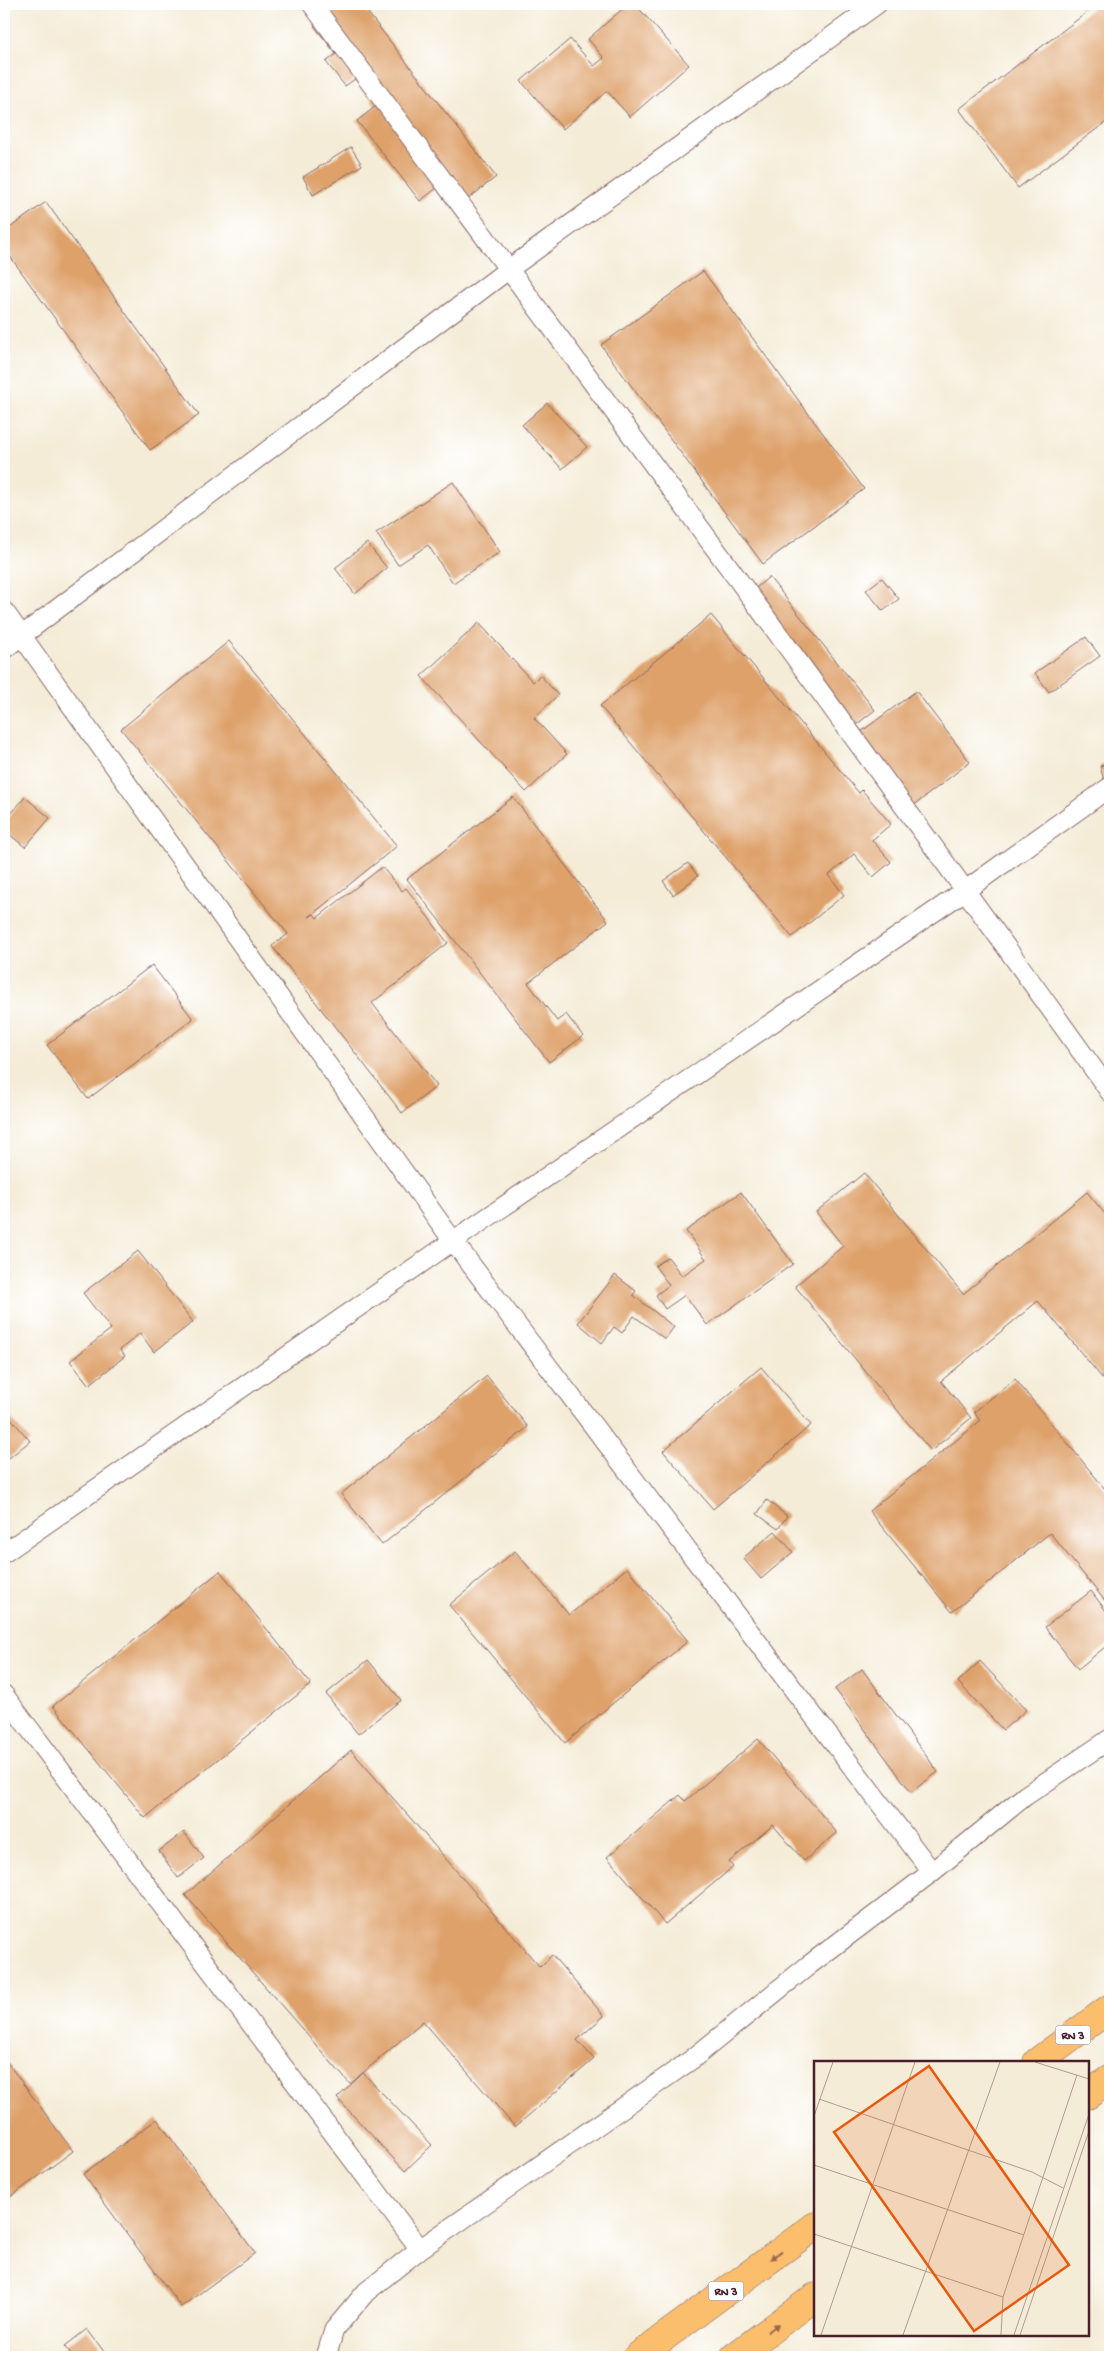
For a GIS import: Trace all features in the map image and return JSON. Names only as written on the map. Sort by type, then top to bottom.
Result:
[{"type":"highway","name":"RN 3","points":[[1038,2061],[1110,2008]]},
{"type":"highway","points":[[1089,2094],[1110,2079]]},
{"type":"highway","name":"RN 3","points":[[637,2357],[814,2227]]},
{"type":"highway","points":[[734,2357],[814,2298]]},
{"type":"lane","points":[[312,4],[966,890],[1110,1092]]},
{"type":"lane","points":[[4,650],[509,269],[877,4]]},
{"type":"lane","points":[[4,611],[453,1241],[932,1872]]},
{"type":"lane","points":[[4,1553],[453,1241],[966,890],[1110,787]]},
{"type":"lane","points":[[4,1695],[420,2249]]},
{"type":"lane","points":[[326,2357],[334,2330],[366,2292],[420,2249],[691,2060],[809,1965],[932,1872],[1024,1796],[1110,1739]]},
{"type":"building","points":[[321,4],[361,4],[496,177],[463,203],[446,181],[420,201],[357,121],[376,106],[355,79],[345,86],[326,62],[336,54],[314,26],[329,15]]},
{"type":"building","points":[[628,4],[635,4],[689,65],[630,117],[607,91],[563,129],[521,81],[570,39],[594,66],[604,58],[588,39]]},
{"type":"building","points":[[1098,4],[1110,4],[1110,119],[1018,188],[959,109]]},
{"type":"building","points":[[351,147],[362,165],[313,195],[303,177]]},
{"type":"building","points":[[46,202],[199,415],[150,450],[4,248],[4,232]]},
{"type":"building","points":[[703,271],[864,489],[763,564],[601,345]]},
{"type":"building","points":[[547,403],[587,447],[562,469],[522,425]]},
{"type":"building","points":[[453,482],[500,552],[453,583],[428,545],[398,565],[376,533]]},
{"type":"building","points":[[367,543],[387,568],[355,594],[335,568]]},
{"type":"building","points":[[769,577],[875,710],[856,725],[750,593]]},
{"type":"building","points":[[882,578],[899,599],[883,611],[866,590]]},
{"type":"building","points":[[711,615],[859,793],[862,790],[891,824],[872,840],[891,862],[873,877],[854,854],[829,875],[844,895],[792,937],[600,706]]},
{"type":"building","points":[[479,623],[533,682],[540,675],[558,695],[534,718],[567,754],[526,792],[421,676]]},
{"type":"building","points":[[1086,637],[1100,656],[1049,692],[1035,673]]},
{"type":"building","points":[[229,641],[397,846],[309,917],[314,914],[317,918],[382,867],[402,891],[406,888],[448,943],[372,1003],[437,1086],[402,1113],[272,946],[288,934],[121,729]]},
{"type":"building","points":[[916,691],[970,762],[913,806],[858,734]]},
{"type":"building","points":[[1110,763],[1110,802],[1100,766]]},
{"type":"building","points":[[25,797],[50,818],[25,847],[4,830],[4,822]]},
{"type":"building","points":[[513,797],[608,921],[528,983],[557,1021],[566,1014],[583,1036],[549,1062],[407,879]]},
{"type":"building","points":[[688,863],[698,876],[673,895],[663,881]]},
{"type":"building","points":[[152,965],[193,1019],[88,1099],[47,1045]]},
{"type":"building","points":[[864,1173],[963,1294],[1087,1192],[1110,1220],[1110,1373],[1103,1379],[1038,1301],[941,1381],[971,1418],[931,1451],[795,1286],[843,1246],[816,1212]]},
{"type":"building","points":[[741,1192],[793,1264],[707,1325],[685,1295],[665,1309],[656,1295],[669,1285],[655,1266],[668,1257],[682,1276],[706,1259],[686,1231]]},
{"type":"building","points":[[138,1251],[193,1322],[154,1352],[140,1333],[120,1350],[125,1356],[89,1385],[70,1361],[111,1329],[83,1293]]},
{"type":"building","points":[[615,1275],[636,1291],[633,1295],[674,1327],[665,1339],[634,1316],[622,1333],[614,1327],[602,1343],[578,1323]]},
{"type":"building","points":[[761,1367],[811,1425],[713,1509],[663,1451]]},
{"type":"building","points":[[487,1376],[528,1427],[382,1545],[341,1494]]},
{"type":"building","points":[[1015,1379],[1110,1495],[1110,1607],[1050,1533],[952,1612],[869,1511],[980,1421],[974,1412]]},
{"type":"building","points":[[4,1410],[30,1441],[4,1462]]},
{"type":"building","points":[[767,1500],[787,1516],[778,1529],[757,1514]]},
{"type":"building","points":[[775,1531],[793,1552],[761,1579],[743,1558]]},
{"type":"building","points":[[515,1551],[569,1615],[627,1568],[688,1641],[565,1743],[449,1605]]},
{"type":"building","points":[[220,1571],[311,1684],[145,1818],[53,1706]]},
{"type":"building","points":[[1091,1591],[1110,1616],[1110,1643],[1078,1669],[1045,1627]]},
{"type":"building","points":[[368,1660],[401,1700],[358,1734],[326,1694]]},
{"type":"building","points":[[980,1661],[1026,1710],[1003,1730],[958,1682]]},
{"type":"building","points":[[862,1669],[938,1772],[911,1792],[835,1689]]},
{"type":"building","points":[[758,1739],[837,1833],[804,1861],[773,1825],[729,1862],[733,1867],[665,1924],[607,1857],[680,1795],[685,1801]]},
{"type":"building","points":[[351,1750],[540,1967],[552,1955],[604,2016],[577,2040],[594,2059],[515,2127],[423,2021],[350,2084],[185,1895]]},
{"type":"building","points":[[184,1832],[204,1858],[178,1878],[159,1851]]},
{"type":"building","points":[[4,2058],[73,2151],[5,2201],[4,2200]]},
{"type":"building","points":[[363,2073],[432,2145],[405,2171],[337,2098]]},
{"type":"building","points":[[157,2119],[255,2253],[181,2307],[83,2174]]},
{"type":"building","points":[[87,2329],[108,2357],[74,2357],[65,2346]]}]
